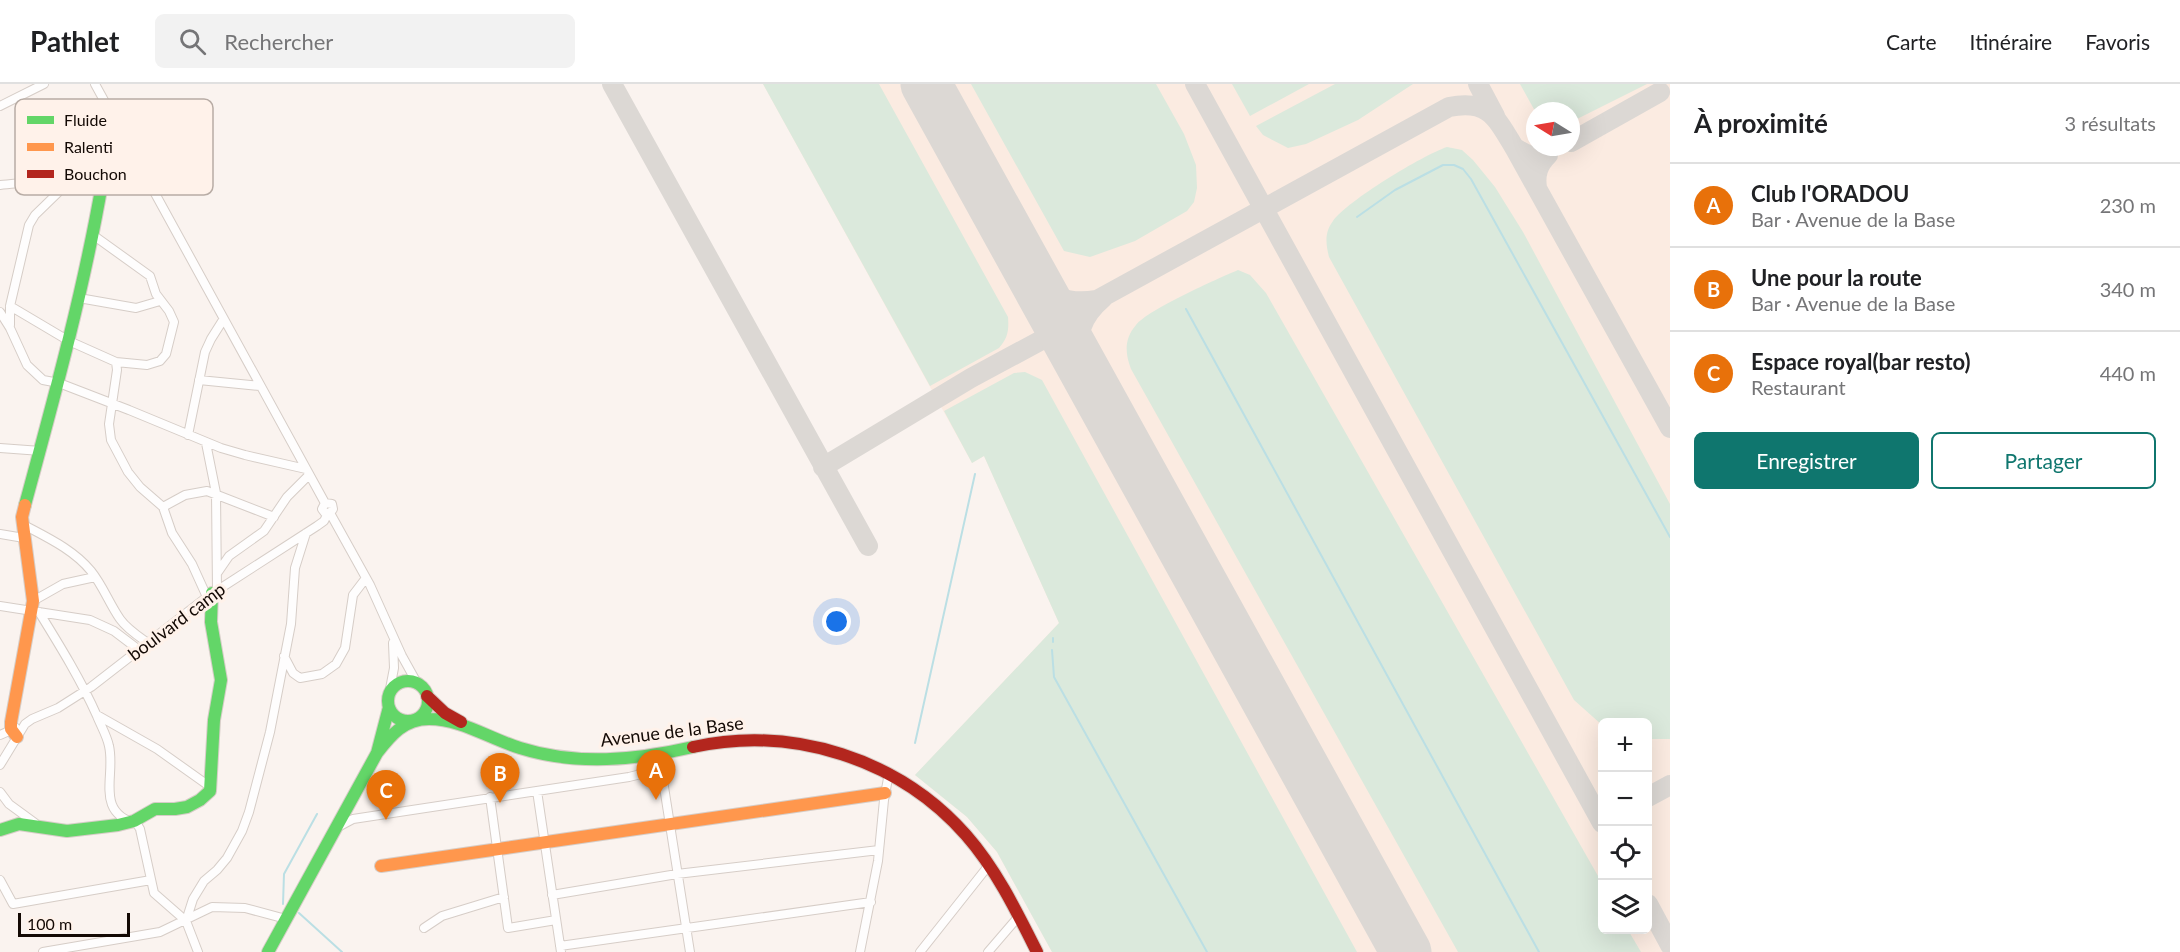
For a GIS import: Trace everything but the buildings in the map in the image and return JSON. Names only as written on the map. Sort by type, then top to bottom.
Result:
[{"type":"street","points":[[0,106],[44,84]]},
{"type":"street","points":[[94,84],[102,99]]},
{"type":"street","points":[[0,185],[15,184]]},
{"type":"street","points":[[10,328],[10,306],[29,225],[35,215],[56,195]]},
{"type":"street","points":[[0,765],[13,732],[35,608],[22,517],[80,298],[100,195]]},
{"type":"street","points":[[155,195],[307,472],[325,503],[332,504],[333,509],[329,513],[366,578],[417,683]]},
{"type":"street","points":[[10,306],[69,341],[116,362],[147,365],[160,362],[166,354],[174,322],[169,311],[160,301],[150,276],[93,235]]},
{"type":"street","points":[[80,298],[136,308],[160,301]]},
{"type":"street","points":[[0,312],[27,365],[43,380],[59,383],[112,403],[206,443],[307,472]]},
{"type":"street","points":[[189,435],[208,345],[223,320]]},
{"type":"street","points":[[116,362],[117,370],[109,424],[111,440],[140,487],[163,507],[172,533],[212,593]]},
{"type":"street","points":[[199,380],[260,386]]},
{"type":"street","points":[[0,792],[9,804],[36,824],[51,830],[67,831],[131,823],[157,808],[179,809],[206,798],[210,791],[214,720],[221,680],[211,622],[212,593],[217,572],[216,493],[206,443]]},
{"type":"street","points":[[0,448],[41,451]]},
{"type":"street","points":[[217,572],[229,556],[264,531],[307,472]]},
{"type":"street","points":[[163,507],[185,495],[201,491],[216,493],[274,517]]},
{"type":"street","name":"boulvard camp","points":[[13,732],[32,718],[58,708],[86,691],[212,593],[324,521],[329,513]]},
{"type":"street","points":[[22,524],[73,554],[105,591],[120,620],[148,643]]},
{"type":"street","points":[[186,921],[204,881],[218,870],[227,858],[245,823],[266,747],[292,615],[295,568],[306,533]]},
{"type":"street","points":[[0,534],[24,538]]},
{"type":"street","points":[[35,608],[63,584],[95,577]]},
{"type":"street","points":[[284,656],[293,673],[300,678],[322,674],[336,664],[345,648],[353,595],[366,578]]},
{"type":"street","points":[[0,606],[35,608],[98,622],[139,650]]},
{"type":"street","points":[[35,608],[86,691],[110,747],[108,793],[112,805],[117,812],[137,825],[140,830],[154,893],[186,921],[198,952]]},
{"type":"street","points":[[377,753],[386,723],[394,668],[393,633]]},
{"type":"street","points":[[268,952],[377,753],[389,738],[423,714],[428,703],[422,686],[417,683],[404,681],[392,688],[389,694]]},
{"type":"street","name":"Avenue de la Base","points":[[427,696],[446,713],[474,731]]},
{"type":"street","points":[[388,707],[395,717],[412,721]]},
{"type":"street","points":[[97,715],[148,744],[209,786]]},
{"type":"street","name":"Avenue de la Base","points":[[412,721],[447,722],[521,749],[553,756],[590,760],[659,754],[714,743],[753,739],[825,749],[855,758],[889,773],[936,805],[966,834],[989,865],[1037,952]]},
{"type":"street","points":[[659,754],[690,952]]},
{"type":"street","points":[[338,827],[353,819],[629,777],[661,769]]},
{"type":"street","points":[[860,952],[871,902],[889,773]]},
{"type":"street","points":[[537,791],[560,949],[686,928],[871,902]]},
{"type":"street","points":[[381,866],[885,794]]},
{"type":"street","points":[[490,797],[508,928],[555,920]]},
{"type":"street","points":[[0,830],[9,825],[36,824]]},
{"type":"street","points":[[552,895],[677,874],[879,850]]},
{"type":"street","points":[[920,952],[989,865]]},
{"type":"street","points":[[0,880],[13,904],[151,880]]},
{"type":"street","points":[[424,928],[442,916],[504,897]]},
{"type":"street","points":[[43,952],[160,932],[212,907],[245,908],[286,919]]},
{"type":"street","points":[[988,952],[1019,916]]},
{"type":"shaded area","points":[[763,84],[1670,84],[1670,952],[1052,952],[997,852],[967,817],[915,775],[1059,623],[984,456],[972,463]]},
{"type":"green space","points":[[763,84],[879,84],[1008,317],[1007,334],[999,348],[930,386]]},
{"type":"green space","points":[[971,84],[1156,84],[1184,134],[1196,165],[1197,188],[1194,202],[1187,211],[1135,241],[1090,257],[1064,251]]},
{"type":"green space","points":[[1232,84],[1309,84],[1250,116]]},
{"type":"green space","points":[[1335,84],[1413,84],[1358,120],[1306,144],[1288,148],[1263,135],[1256,126]]},
{"type":"green space","points":[[1520,84],[1647,84],[1580,118],[1580,102],[1530,102]]},
{"type":"green space","points":[[1447,147],[1462,150],[1495,187],[1523,232],[1670,504],[1670,739],[1652,739],[1652,718],[1598,718],[1598,721],[1574,700],[1329,257],[1328,230],[1341,212],[1386,180]]},
{"type":"green space","points":[[1238,270],[1250,275],[1266,293],[1598,876],[1598,934],[1630,934],[1641,952],[1458,952],[1131,369],[1127,352],[1132,330],[1143,318],[1184,295]]},
{"type":"green space","points":[[1025,372],[1042,380],[1357,952],[1052,952],[997,852],[967,817],[915,775],[1059,623],[984,456],[972,463],[944,411],[1014,373]]},
{"type":"waterway","points":[[1357,217],[1395,190],[1443,165],[1454,165],[1463,169],[1471,179],[1670,537]]},
{"type":"waterway","points":[[1186,309],[1539,952]]},
{"type":"waterway","points":[[915,743],[975,474]]},
{"type":"waterway","points":[[1052,650],[1054,677],[1207,952]]},
{"type":"waterway","points":[[283,904],[284,874],[317,814]]},
{"type":"waterway","points":[[299,913],[342,952]]},
{"type":"taxiway","points":[[612,84],[868,546]]},
{"type":"taxiway","points":[[1195,84],[1598,816]]},
{"type":"taxiway","points":[[1478,84],[1495,116]]},
{"type":"taxiway","points":[[1580,137],[1660,92]]},
{"type":"taxiway","points":[[1031,273],[1045,288],[1059,297],[1076,301],[1097,300],[1449,107],[1462,105],[1482,108],[1496,119],[1508,136],[1670,428]]},
{"type":"taxiway","points":[[1514,147],[1530,156],[1548,155],[1538,170],[1537,188]]},
{"type":"taxiway","points":[[1081,364],[1079,354],[1081,327],[1089,312],[1103,298]]},
{"type":"taxiway","points":[[823,467],[971,378],[1062,329]]},
{"type":"taxiway","points":[[1652,795],[1670,785]]},
{"type":"taxiway","points":[[1652,911],[1670,945]]},
{"type":"runway","points":[[926,84],[1406,952]]},
{"type":"traffic: fast","points":[[25,505],[77,305],[100,195]]},
{"type":"traffic: fast","points":[[0,830],[19,824],[67,831],[118,825],[134,821],[155,809],[187,807],[210,791],[214,720],[221,680],[211,622],[212,593]]},
{"type":"traffic: fast","points":[[408,681],[422,687],[428,701],[422,715],[408,721],[394,715],[388,701],[394,687],[408,681]]},
{"type":"traffic: fast","points":[[268,952],[377,753],[389,707]]},
{"type":"traffic: fast","points":[[377,753],[393,734],[405,725],[429,719],[452,722],[520,748],[563,757],[628,758],[693,747]]},
{"type":"traffic: slow","points":[[17,737],[11,729],[11,722],[33,601],[22,517],[25,505]]},
{"type":"traffic: slow","points":[[381,866],[885,793]]},
{"type":"traffic: jam","points":[[427,696],[445,713],[461,722]]},
{"type":"traffic: jam","points":[[693,747],[731,741],[768,741],[806,745],[842,754],[877,768],[909,786],[939,808],[977,848],[1005,891],[1037,952]]},
{"type":"place","name":"Club l'ORADOU","points":[[656,800]]},
{"type":"place","name":"Une pour la route","points":[[500,803]]},
{"type":"place","name":"Espace royal(bar resto)","points":[[386,820]]}]
